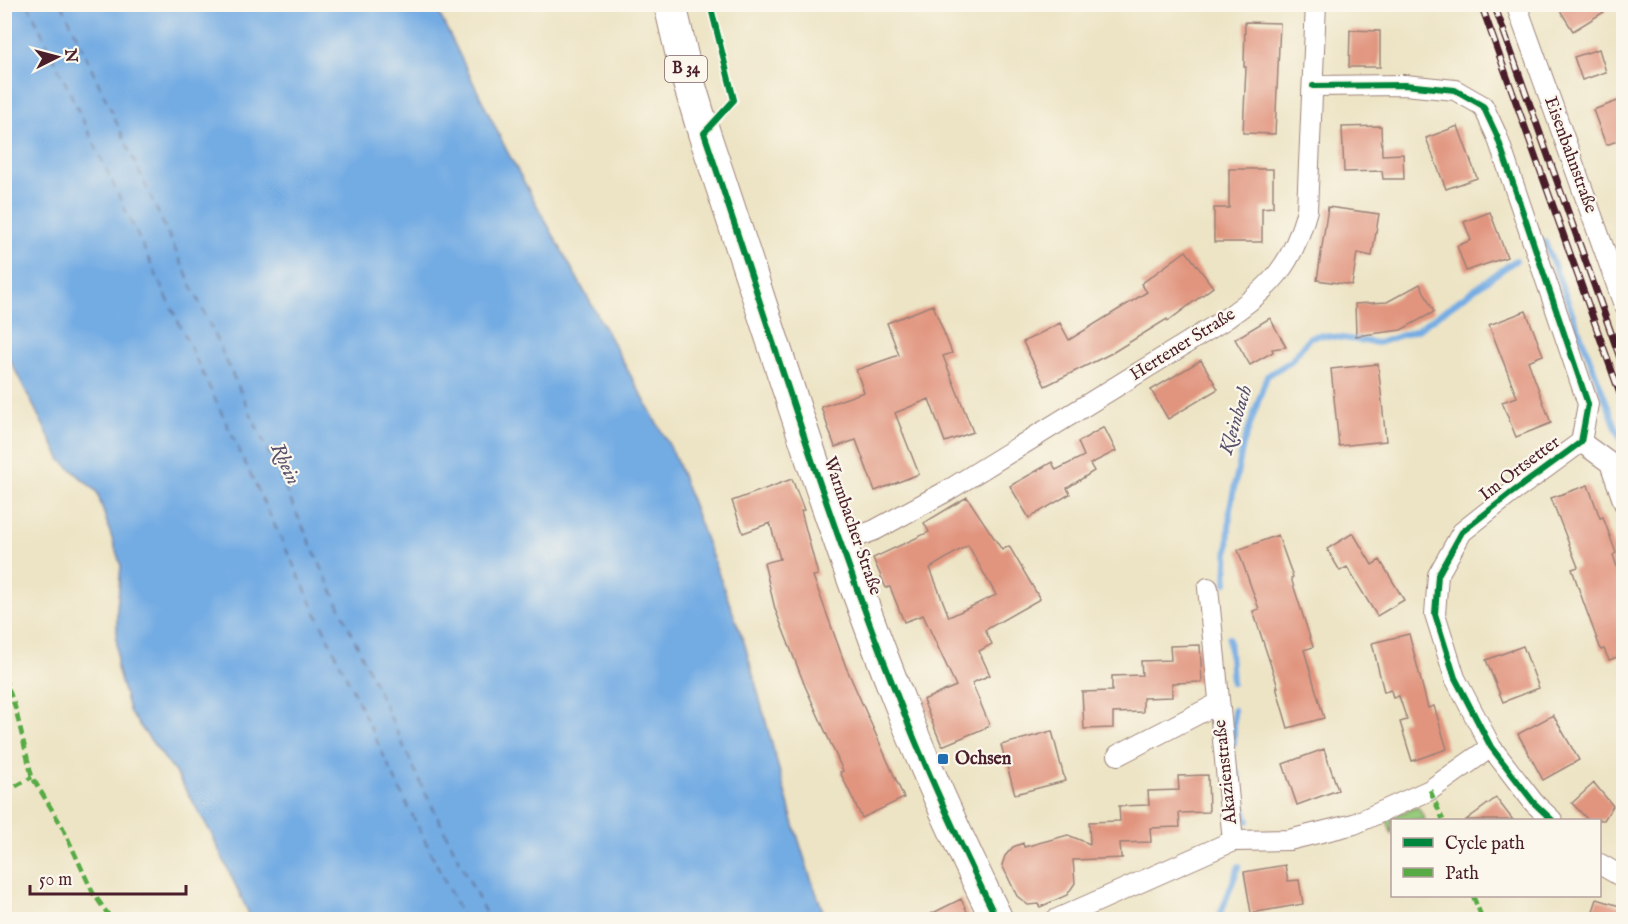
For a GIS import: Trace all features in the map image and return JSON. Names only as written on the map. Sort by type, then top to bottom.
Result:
[{"type":"main road","name":"Warmbacher Straße","points":[[670,4],[686,73],[704,133],[840,543],[917,746],[997,920]]},
{"type":"street","name":"Hertener Straße","points":[[840,543],[875,530],[947,491],[1224,320],[1254,299],[1275,280],[1291,255],[1302,230],[1307,210],[1316,4]]},
{"type":"street","name":"Eisenbahnstraße","points":[[1516,4],[1623,305]]},
{"type":"street","name":"Im Ortsetter","points":[[1313,86],[1405,85],[1455,90],[1483,106],[1497,136],[1588,404],[1581,442],[1462,532],[1438,575],[1435,614],[1455,678],[1491,747],[1534,802],[1551,819]]},
{"type":"street","points":[[1581,442],[1610,463],[1623,503]]},
{"type":"street","name":"Akazienstraße","points":[[1208,588],[1233,841]]},
{"type":"street","name":"Akazienstraße","points":[[1118,756],[1219,704]]},
{"type":"street","name":"Akazienstraße","points":[[1056,920],[1233,841],[1289,840],[1354,824],[1430,790],[1491,747]]},
{"type":"street","points":[[1601,865],[1623,878]]},
{"type":"green space","points":[[1418,807],[1424,819],[1391,819],[1391,832],[1386,818]]},
{"type":"water","name":"Rhein","points":[[5,4],[435,5],[507,151],[674,454],[745,645],[794,825],[826,919],[246,919],[249,914],[210,831],[177,775],[130,713],[117,668],[117,608],[121,566],[97,492],[61,460],[5,350]]},
{"type":"building","points":[[1556,4],[1617,4],[1573,31]]},
{"type":"building","points":[[1245,22],[1280,23],[1275,134],[1243,133],[1246,67],[1244,67]]},
{"type":"building","points":[[1350,30],[1380,31],[1380,67],[1349,67]]},
{"type":"building","points":[[1599,49],[1606,72],[1582,80],[1574,57]]},
{"type":"building","points":[[1623,99],[1623,139],[1606,145],[1593,110]]},
{"type":"building","points":[[1381,126],[1382,155],[1403,154],[1404,179],[1383,179],[1382,171],[1344,172],[1342,127]]},
{"type":"building","points":[[1458,126],[1477,178],[1446,189],[1426,138]]},
{"type":"building","points":[[1229,169],[1273,169],[1273,207],[1262,208],[1262,242],[1214,242],[1214,208],[1229,208]]},
{"type":"building","points":[[1328,207],[1379,214],[1372,256],[1357,253],[1352,285],[1317,280]]},
{"type":"building","points":[[1490,212],[1507,257],[1466,271],[1457,246],[1471,240],[1464,222]]},
{"type":"building","points":[[1186,251],[1213,287],[1168,321],[1167,319],[1112,353],[1045,386],[1023,342],[1060,323],[1069,340],[1147,292],[1141,284]]},
{"type":"building","points":[[1420,284],[1434,312],[1401,330],[1356,336],[1355,304],[1387,302]]},
{"type":"building","points":[[933,305],[952,353],[943,356],[973,432],[945,442],[929,399],[895,413],[919,474],[875,491],[856,440],[835,447],[821,407],[864,392],[856,370],[899,355],[887,323]]},
{"type":"building","points":[[1526,311],[1543,355],[1528,361],[1551,423],[1516,437],[1502,402],[1517,397],[1489,325]]},
{"type":"building","points":[[1270,318],[1286,347],[1272,349],[1273,352],[1250,365],[1235,339]]},
{"type":"building","points":[[1201,360],[1218,389],[1168,419],[1151,390]]},
{"type":"building","points":[[1378,364],[1386,441],[1339,446],[1331,369]]},
{"type":"building","points":[[1104,427],[1116,451],[1090,464],[1094,471],[1067,488],[1070,494],[1029,518],[1010,486],[1052,462],[1056,470],[1084,456],[1078,442]]},
{"type":"building","points":[[792,479],[804,510],[801,511],[818,575],[813,576],[846,667],[904,798],[862,818],[840,772],[843,771],[805,686],[775,609],[764,563],[780,559],[770,523],[743,533],[732,501]]},
{"type":"building","points":[[1588,485],[1616,553],[1613,555],[1623,584],[1623,655],[1609,660],[1604,649],[1601,650],[1583,601],[1572,569],[1578,567],[1551,498]]},
{"type":"building","points":[[967,497],[1002,550],[1009,546],[1040,599],[985,630],[992,644],[979,651],[990,675],[972,683],[990,726],[942,746],[923,700],[956,686],[923,615],[904,622],[890,587],[886,588],[873,558],[929,532],[924,523]],"holes":[[[968,545],[996,595],[949,617],[930,568]]]},
{"type":"building","points":[[1353,533],[1372,565],[1380,560],[1404,600],[1377,616],[1347,567],[1340,571],[1327,549]]},
{"type":"building","points":[[1278,535],[1313,647],[1304,650],[1324,718],[1288,728],[1276,687],[1278,687],[1253,611],[1259,609],[1238,550]]},
{"type":"building","points":[[1409,634],[1428,708],[1434,706],[1447,749],[1412,761],[1400,722],[1407,720],[1399,696],[1393,698],[1391,690],[1384,692],[1372,643]]},
{"type":"building","points":[[1200,645],[1202,682],[1172,683],[1172,697],[1143,698],[1143,712],[1113,713],[1113,728],[1084,729],[1082,692],[1112,691],[1112,676],[1142,675],[1141,661],[1171,660],[1170,646]]},
{"type":"building","points":[[1523,646],[1539,688],[1503,702],[1486,660]]},
{"type":"building","points":[[1553,715],[1579,760],[1543,780],[1518,734]]},
{"type":"building","points":[[1052,731],[1065,781],[1015,794],[1001,745]]},
{"type":"building","points":[[1324,749],[1338,790],[1297,805],[1283,764]]},
{"type":"building","points":[[1208,775],[1209,812],[1179,813],[1180,827],[1150,828],[1151,842],[1120,843],[1123,858],[1073,860],[1075,883],[1067,895],[1040,907],[1038,904],[1028,905],[1017,896],[1002,865],[1005,856],[1013,847],[1023,843],[1024,847],[1068,835],[1090,844],[1089,822],[1120,821],[1119,806],[1149,805],[1148,791],[1179,790],[1178,776]]},
{"type":"building","points":[[1594,783],[1613,806],[1604,820],[1587,819],[1572,803]]},
{"type":"building","points":[[1496,798],[1512,819],[1467,819]]},
{"type":"building","points":[[1285,865],[1288,881],[1299,880],[1303,904],[1251,913],[1244,872]]},
{"type":"building","points":[[961,899],[971,920],[919,920]]},
{"type":"building","points":[[1597,899],[1623,907],[1623,920],[1590,920]]},
{"type":"waterway","name":"Kleinbach","points":[[1545,242],[1624,448]]},
{"type":"waterway","name":"Kleinbach","points":[[1226,583],[1230,508],[1243,445],[1267,376],[1291,361],[1310,337],[1320,335],[1378,343],[1417,330],[1516,260]]},
{"type":"waterway","points":[[1229,638],[1232,683]]},
{"type":"waterway","points":[[1234,710],[1234,743]]},
{"type":"waterway","points":[[1238,773],[1241,800],[1248,821]]},
{"type":"waterway","points":[[1218,920],[1239,866]]},
{"type":"ferry route","points":[[28,4],[400,790],[464,920]]},
{"type":"ferry route","points":[[62,4],[422,786],[489,920]]},
{"type":"railway","points":[[1481,4],[1624,405]]},
{"type":"railway","points":[[1494,4],[1624,369]]},
{"type":"marked path","points":[[4,676],[15,707],[32,777],[62,826],[93,893],[112,920]]},
{"type":"marked path","points":[[4,793],[32,777]]},
{"type":"marked path","points":[[1430,790],[1443,819]]},
{"type":"marked path","points":[[1473,897],[1483,920]]},
{"type":"cycle path","points":[[710,4],[734,100],[704,133],[824,494],[875,637],[924,762],[997,920]]},
{"type":"cycle path","points":[[1313,86],[1405,85],[1455,90],[1483,106],[1497,136],[1588,404],[1581,442],[1462,532],[1438,575],[1435,614],[1455,678],[1491,747],[1534,803],[1551,819]]},
{"type":"place","name":"Ochsen","points":[[943,759]]}]
